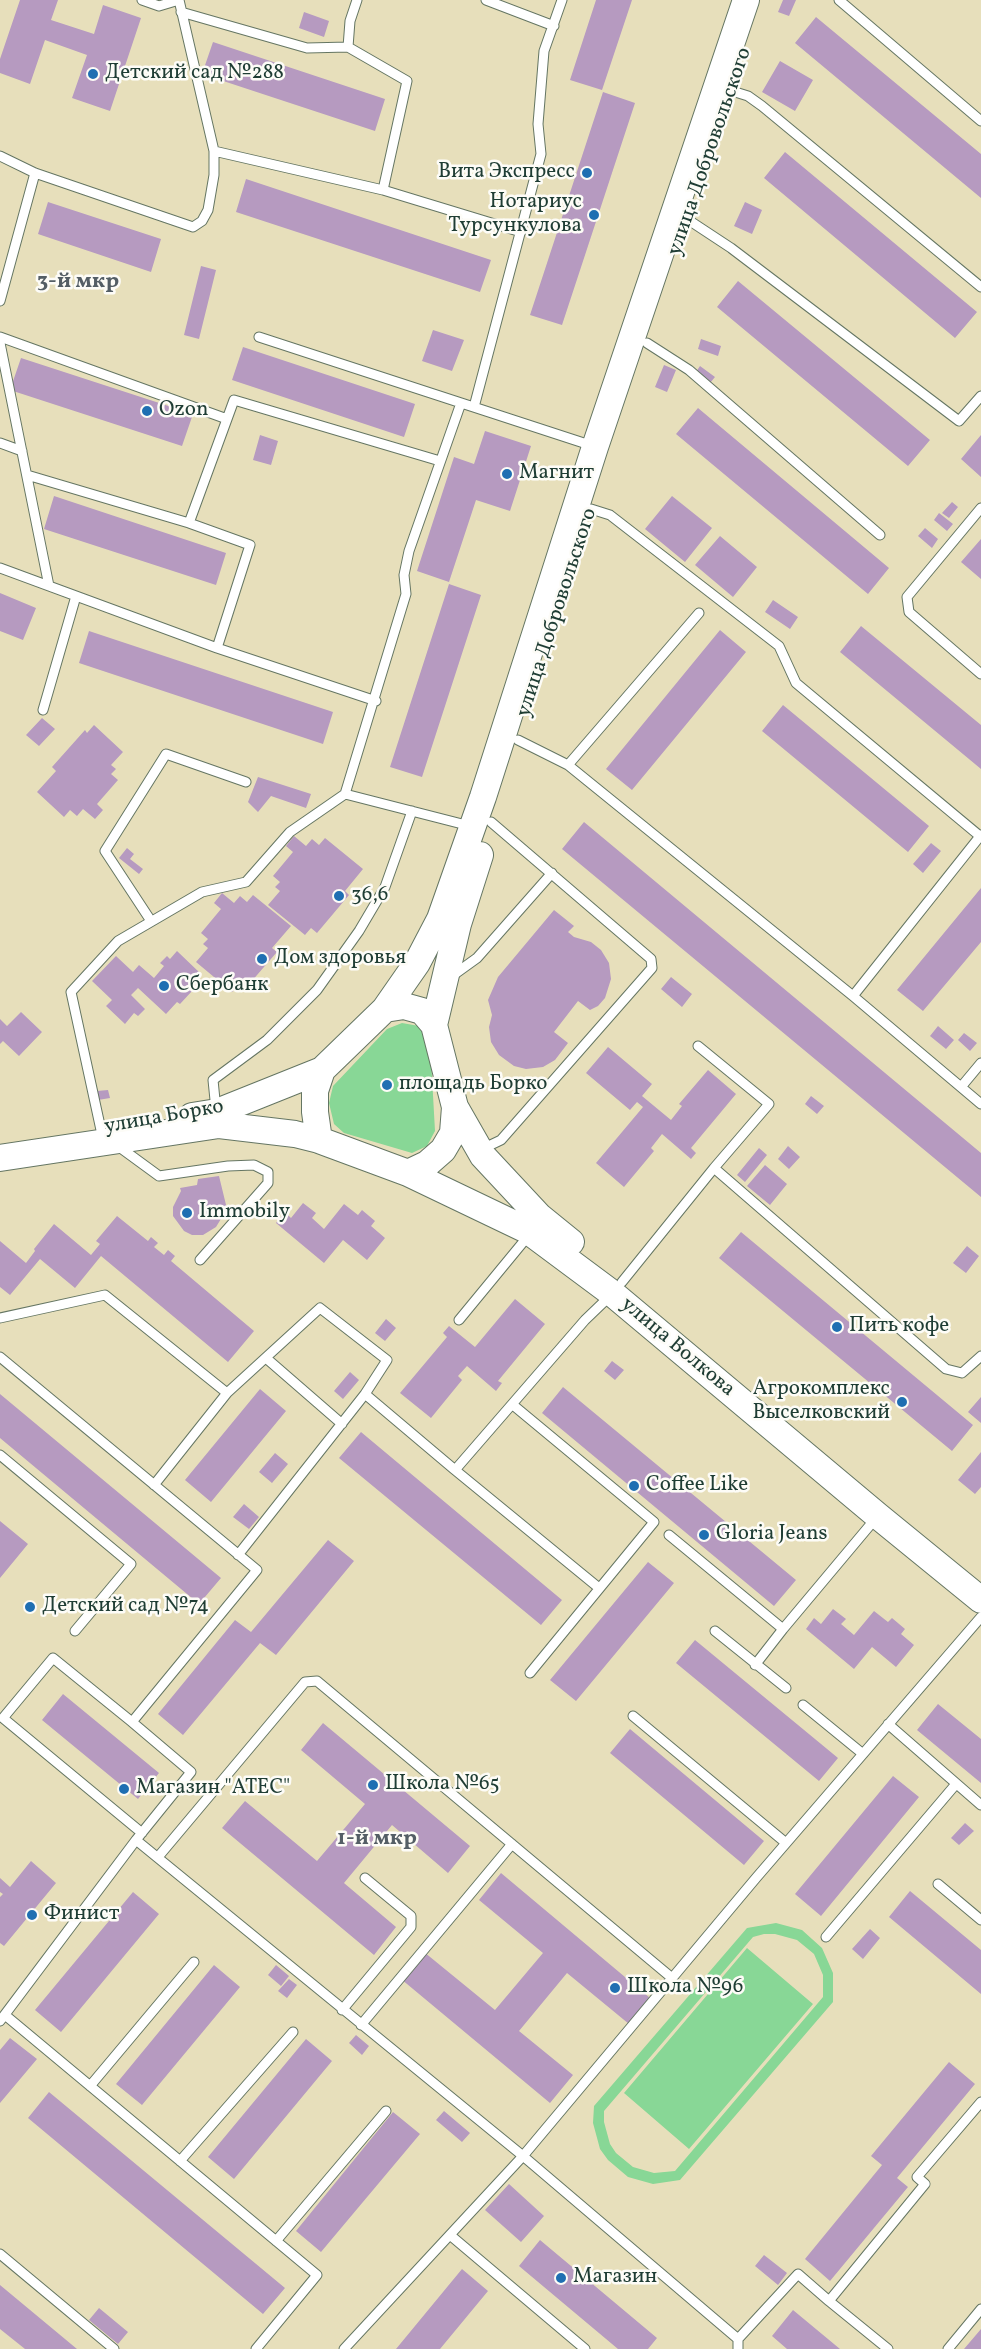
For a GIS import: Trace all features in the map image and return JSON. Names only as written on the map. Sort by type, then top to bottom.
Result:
[{"type":"main road","name":"улица Добровольского","points":[[434,1025],[482,824],[595,447],[746,0]]},
{"type":"main road","name":"улица Добровольского","points":[[384,1009],[417,963],[440,919],[518,740],[591,509],[762,0]]},
{"type":"main road","points":[[455,1107],[453,1133],[443,1150],[427,1164],[408,1173],[319,1140],[315,1091],[321,1070],[384,1009],[404,1006],[422,1011],[434,1025],[455,1107],[480,1151],[535,1225]]},
{"type":"main road","name":"улица Борко","points":[[0,1158],[217,1112],[321,1070]]},
{"type":"main road","name":"улица Борко","points":[[0,1145],[219,1125],[295,1134],[319,1140]]},
{"type":"main road","name":"улица Волкова","points":[[408,1173],[535,1225],[618,1288],[981,1581]]},
{"type":"main road","name":"улица Волкова","points":[[618,1288],[878,1516],[981,1600]]},
{"type":"lane","points":[[0,156],[35,173],[194,227],[202,221],[208,210],[214,175],[214,151],[179,0],[159,6],[142,0]]},
{"type":"lane","points":[[348,47],[350,21],[357,0]]},
{"type":"lane","points":[[486,0],[554,26]]},
{"type":"lane","points":[[474,407],[541,154],[538,124],[544,51],[562,0]]},
{"type":"lane","points":[[839,0],[981,121]]},
{"type":"lane","points":[[182,12],[307,48],[348,47],[407,81],[384,190]]},
{"type":"lane","points":[[732,91],[748,96],[762,106],[981,287]]},
{"type":"lane","points":[[214,151],[384,190],[521,232]]},
{"type":"lane","points":[[0,301],[35,173]]},
{"type":"lane","points":[[687,219],[731,248],[959,422],[981,396]]},
{"type":"lane","points":[[0,337],[227,418]]},
{"type":"lane","points":[[259,337],[595,447]]},
{"type":"lane","points":[[0,343],[50,586]]},
{"type":"lane","points":[[647,344],[689,370],[880,536]]},
{"type":"lane","points":[[189,523],[234,400],[440,461]]},
{"type":"lane","points":[[200,1260],[268,1184],[268,1172],[254,1165],[228,1166],[159,1176],[106,1136],[72,992],[118,941],[202,892],[246,882],[290,832],[345,794],[376,701],[406,594],[404,575],[409,551],[461,403]]},
{"type":"lane","points":[[0,443],[22,451]]},
{"type":"lane","points":[[27,475],[189,523],[250,545],[217,648]]},
{"type":"lane","points":[[981,508],[907,597],[909,612],[981,674]]},
{"type":"lane","points":[[591,509],[610,515],[779,646],[796,683],[981,836],[853,996]]},
{"type":"lane","points":[[0,568],[217,648],[376,701]]},
{"type":"lane","points":[[43,710],[76,596]]},
{"type":"lane","points":[[568,765],[699,613]]},
{"type":"lane","points":[[518,740],[568,765],[853,996],[981,1104]]},
{"type":"lane","points":[[151,921],[105,851],[166,754],[246,782]]},
{"type":"lane","points":[[345,794],[412,811],[482,824],[552,873],[651,959],[652,968],[501,1140],[480,1151]]},
{"type":"lane","points":[[217,1112],[213,1080],[267,1040],[317,990],[359,931],[386,887],[412,811]]},
{"type":"lane","points":[[445,980],[477,958],[552,873]]},
{"type":"lane","points":[[455,1470],[585,1320],[618,1288],[714,1167],[769,1104],[698,1046]]},
{"type":"lane","points":[[961,1087],[981,1063]]},
{"type":"lane","points":[[714,1167],[946,1369],[962,1373],[981,1356]]},
{"type":"lane","points":[[459,1320],[535,1225]]},
{"type":"lane","points":[[0,1318],[105,1295],[227,1393]]},
{"type":"lane","points":[[153,1485],[227,1393],[320,1308],[387,1360],[342,1424],[238,1555]]},
{"type":"lane","points":[[0,1357],[257,1570],[132,1722]]},
{"type":"lane","points":[[266,1358],[342,1424]]},
{"type":"lane","points":[[364,1394],[599,1588]]},
{"type":"lane","points":[[513,1405],[654,1522],[530,1673]]},
{"type":"lane","points":[[0,1455],[131,1564],[75,1631]]},
{"type":"lane","points":[[755,1665],[878,1516]]},
{"type":"lane","points":[[669,1535],[783,1629]]},
{"type":"lane","points":[[344,2349],[524,2156],[786,1843],[981,1617]]},
{"type":"lane","points":[[715,1631],[786,1688]]},
{"type":"lane","points":[[256,2349],[317,2276],[90,2086],[3,2018],[139,1836],[192,1772],[53,1658],[3,1718],[139,1836],[158,1857],[342,2010],[524,2156],[738,2344],[798,2274],[888,2349]]},
{"type":"lane","points":[[158,1857],[305,1682],[317,1682],[672,1978]]},
{"type":"lane","points":[[803,1705],[863,1754]]},
{"type":"lane","points":[[633,1716],[786,1843]]},
{"type":"lane","points":[[888,1724],[981,1805]]},
{"type":"lane","points":[[826,1937],[956,1784]]},
{"type":"lane","points":[[361,2025],[512,1844]]},
{"type":"lane","points":[[342,2010],[411,1927],[411,1916],[365,1878]]},
{"type":"lane","points":[[938,1884],[981,1920]]},
{"type":"lane","points":[[90,2086],[194,1962]]},
{"type":"lane","points":[[180,2161],[293,2032]]},
{"type":"lane","points":[[829,2301],[925,2184],[917,2177],[981,2102]]},
{"type":"lane","points":[[276,2241],[386,2111]]},
{"type":"lane","points":[[450,2235],[585,2349]]},
{"type":"lane","points":[[0,2254],[109,2348]]},
{"type":"lane","points":[[948,2349],[981,2309]]},
{"type":"green space","points":[[402,1023],[419,1026],[430,1041],[435,1131],[427,1146],[412,1153],[344,1133],[334,1124],[329,1103],[333,1086],[387,1029]]},
{"type":"green space","points":[[776,1923],[802,1930],[822,1948],[833,1973],[833,2002],[680,2180],[653,2184],[628,2177],[608,2160],[600,2149],[593,2123],[594,2106],[747,1928]],"holes":[[[775,1934],[797,1940],[814,1954],[823,1975],[823,1997],[675,2171],[654,2173],[633,2167],[616,2153],[610,2144],[604,2122],[604,2111],[753,1937]]]},
{"type":"green space","points":[[747,1948],[813,2004],[689,2149],[624,2093]]},
{"type":"building","points":[[20,0],[58,0],[51,20],[94,34],[103,5],[141,18],[110,111],[72,98],[87,55],[45,40],[30,84],[0,73],[0,59]]},
{"type":"building","points":[[596,0],[632,0],[602,90],[570,80]]},
{"type":"building","points":[[783,0],[796,0],[789,16],[778,12]]},
{"type":"building","points":[[304,12],[329,21],[324,37],[299,28]]},
{"type":"building","points":[[816,17],[981,154],[981,198],[795,43]]},
{"type":"building","points":[[213,42],[385,99],[375,131],[202,74]]},
{"type":"building","points":[[780,61],[813,80],[795,111],[762,92]]},
{"type":"building","points":[[603,92],[635,103],[562,325],[530,315]]},
{"type":"building","points":[[785,152],[977,312],[955,338],[764,178]]},
{"type":"building","points":[[246,179],[491,260],[480,292],[236,212]]},
{"type":"building","points":[[48,202],[161,239],[151,272],[38,234]]},
{"type":"building","points":[[745,202],[762,210],[752,234],[734,226]]},
{"type":"building","points":[[201,266],[216,270],[199,339],[184,335]]},
{"type":"building","points":[[738,281],[930,440],[908,466],[717,307]]},
{"type":"building","points":[[433,330],[464,340],[452,371],[422,361]]},
{"type":"building","points":[[701,339],[721,346],[718,356],[698,349]]},
{"type":"building","points":[[243,347],[415,404],[404,437],[232,380]]},
{"type":"building","points":[[21,358],[193,414],[182,446],[10,390]]},
{"type":"building","points":[[664,365],[676,370],[667,392],[655,387]]},
{"type":"building","points":[[700,366],[715,377],[710,383],[696,372]]},
{"type":"building","points":[[698,408],[889,568],[868,594],[676,434]]},
{"type":"building","points":[[485,431],[531,446],[510,511],[476,500],[449,582],[417,571],[454,457],[474,464]]},
{"type":"building","points":[[260,435],[278,441],[271,465],[253,460]]},
{"type":"building","points":[[981,435],[981,477],[961,459]]},
{"type":"building","points":[[54,496],[226,553],[216,585],[44,529]]},
{"type":"building","points":[[672,496],[712,528],[685,562],[645,529]]},
{"type":"building","points":[[952,502],[958,507],[949,518],[942,513]]},
{"type":"building","points":[[939,513],[953,524],[947,531],[934,520]]},
{"type":"building","points":[[925,528],[938,539],[932,548],[918,536]]},
{"type":"building","points":[[720,536],[757,567],[733,597],[695,565]]},
{"type":"building","points":[[981,539],[981,579],[961,562]]},
{"type":"building","points":[[449,584],[481,595],[422,777],[390,767]]},
{"type":"building","points":[[0,593],[36,608],[23,640],[0,631]]},
{"type":"building","points":[[773,600],[798,617],[790,629],[765,612]]},
{"type":"building","points":[[861,626],[981,725],[981,769],[840,652]]},
{"type":"building","points":[[720,630],[746,652],[632,790],[606,769]]},
{"type":"building","points":[[89,631],[333,712],[323,744],[79,663]]},
{"type":"building","points":[[783,705],[929,826],[908,852],[762,731]]},
{"type":"building","points":[[42,718],[55,729],[39,746],[26,735]]},
{"type":"building","points":[[94,725],[123,752],[111,765],[116,769],[111,774],[118,780],[97,804],[103,810],[95,819],[83,809],[77,816],[70,810],[64,817],[37,792],[56,771],[52,767],[85,730],[87,733]]},
{"type":"building","points":[[258,777],[311,794],[306,808],[271,796],[258,812],[248,802]]},
{"type":"building","points":[[584,822],[981,1153],[981,1197],[562,849]]},
{"type":"building","points":[[294,836],[306,846],[312,839],[319,845],[325,838],[363,869],[345,891],[349,895],[317,933],[311,928],[305,935],[268,905],[280,891],[275,887],[280,882],[273,876],[293,852],[286,846]]},
{"type":"building","points":[[931,843],[941,851],[923,873],[913,864]]},
{"type":"building","points":[[127,848],[134,854],[130,859],[143,869],[139,874],[119,858]]},
{"type":"building","points":[[981,888],[981,942],[923,1011],[897,990]]},
{"type":"building","points":[[222,893],[234,903],[240,896],[247,902],[253,895],[291,926],[272,948],[277,952],[244,990],[239,985],[232,992],[196,962],[208,948],[203,944],[208,939],[201,933],[221,909],[214,903]]},
{"type":"building","points":[[554,910],[574,926],[568,932],[574,937],[591,942],[601,950],[609,963],[611,979],[605,998],[598,1006],[590,1010],[578,1001],[554,1032],[568,1043],[555,1060],[543,1067],[526,1069],[514,1066],[499,1055],[491,1042],[489,1027],[492,1015],[488,1000],[498,977]]},
{"type":"building","points":[[177,951],[200,973],[189,986],[193,990],[180,1004],[177,1002],[166,1014],[138,988],[131,995],[145,1009],[138,1016],[134,1013],[125,1024],[106,1006],[112,1000],[92,981],[116,956],[133,972],[139,965],[154,978],[164,966],[160,963],[167,956],[170,959]]},
{"type":"building","points":[[671,977],[692,994],[682,1007],[661,989]]},
{"type":"building","points":[[21,1012],[42,1032],[19,1056],[3,1041],[0,1044],[0,1019],[7,1026]]},
{"type":"building","points":[[938,1026],[954,1040],[946,1049],[930,1036]]},
{"type":"building","points":[[964,1033],[977,1043],[970,1051],[958,1040]]},
{"type":"building","points":[[608,1047],[652,1084],[642,1096],[671,1120],[682,1106],[679,1104],[708,1070],[736,1094],[691,1148],[696,1153],[691,1159],[662,1134],[651,1148],[654,1151],[624,1187],[596,1163],[643,1107],[637,1102],[630,1110],[586,1073]]},
{"type":"building","points":[[108,1090],[110,1098],[98,1100],[97,1091]]},
{"type":"building","points":[[811,1096],[824,1106],[817,1114],[805,1104]]},
{"type":"building","points":[[788,1146],[800,1157],[789,1169],[778,1159]]},
{"type":"building","points":[[759,1148],[767,1155],[745,1182],[737,1175]]},
{"type":"building","points":[[765,1165],[787,1184],[770,1205],[747,1186]]},
{"type":"building","points":[[219,1176],[227,1209],[216,1227],[203,1235],[192,1235],[184,1231],[173,1216],[173,1207],[181,1191],[180,1188],[197,1185],[198,1179]]},
{"type":"building","points":[[303,1203],[316,1213],[312,1218],[324,1229],[344,1204],[358,1215],[362,1210],[375,1221],[371,1226],[385,1238],[367,1260],[343,1240],[324,1263],[276,1223],[285,1212],[291,1218]]},
{"type":"building","points":[[117,1216],[148,1241],[151,1237],[158,1243],[154,1247],[164,1255],[168,1250],[175,1256],[171,1261],[254,1331],[228,1362],[101,1256],[75,1288],[40,1259],[10,1295],[0,1287],[0,1241],[26,1263],[54,1224],[91,1255],[100,1244],[96,1241]]},
{"type":"building","points":[[741,1232],[973,1425],[952,1451],[719,1258]]},
{"type":"building","points":[[967,1246],[979,1256],[966,1273],[953,1263]]},
{"type":"building","points":[[515,1299],[545,1324],[498,1381],[502,1383],[496,1391],[467,1366],[458,1376],[462,1380],[431,1418],[400,1393],[447,1337],[443,1333],[449,1326],[475,1347]]},
{"type":"building","points":[[386,1319],[396,1328],[385,1341],[375,1333]]},
{"type":"building","points":[[612,1361],[624,1370],[615,1380],[604,1371]]},
{"type":"building","points":[[350,1372],[359,1380],[343,1399],[334,1391]]},
{"type":"building","points":[[563,1387],[796,1580],[774,1606],[542,1413]]},
{"type":"building","points":[[260,1389],[286,1411],[211,1502],[185,1480]]},
{"type":"building","points":[[0,1394],[221,1578],[199,1604],[0,1438]]},
{"type":"building","points":[[981,1397],[981,1423],[968,1412]]},
{"type":"building","points":[[361,1432],[562,1600],[541,1625],[339,1458]]},
{"type":"building","points":[[981,1452],[981,1487],[975,1494],[958,1480]]},
{"type":"building","points":[[275,1453],[288,1464],[272,1483],[259,1472]]},
{"type":"building","points":[[244,1504],[259,1517],[249,1529],[233,1517]]},
{"type":"building","points":[[0,1521],[28,1544],[0,1578]]},
{"type":"building","points":[[328,1540],[354,1561],[276,1655],[260,1643],[183,1735],[158,1714],[235,1620],[251,1632]]},
{"type":"building","points":[[648,1562],[674,1583],[576,1701],[550,1680]]},
{"type":"building","points":[[833,1609],[846,1619],[841,1624],[854,1635],[874,1611],[888,1622],[892,1618],[905,1629],[901,1634],[914,1645],[896,1667],[872,1647],[854,1669],[806,1629],[814,1618],[821,1624]]},
{"type":"building","points":[[695,1640],[838,1758],[819,1781],[676,1663]]},
{"type":"building","points":[[63,1694],[159,1773],[138,1799],[42,1720]]},
{"type":"building","points":[[938,1704],[981,1739],[981,1783],[917,1730]]},
{"type":"building","points":[[323,1723],[470,1846],[448,1873],[392,1825],[344,1883],[396,1927],[374,1955],[222,1828],[245,1801],[317,1861],[365,1804],[301,1750]]},
{"type":"building","points":[[630,1729],[764,1841],[744,1865],[610,1753]]},
{"type":"building","points":[[893,1776],[919,1797],[821,1916],[795,1894]]},
{"type":"building","points":[[965,1823],[974,1831],[959,1845],[951,1838]]},
{"type":"building","points":[[31,1861],[56,1883],[4,1946],[0,1943],[0,1897],[3,1894],[0,1892],[0,1878],[10,1887]]},
{"type":"building","points":[[501,1873],[650,1998],[629,2024],[567,1973],[519,2031],[573,2075],[550,2103],[401,1979],[424,1952],[495,2010],[543,1953],[479,1900]]},
{"type":"building","points":[[910,1891],[981,1950],[981,1994],[889,1917]]},
{"type":"building","points":[[133,1892],[159,1914],[61,2032],[35,2010]]},
{"type":"building","points":[[870,1929],[880,1938],[863,1959],[852,1949]]},
{"type":"building","points":[[214,1965],[240,1987],[142,2105],[116,2084]]},
{"type":"building","points":[[276,1965],[289,1976],[281,1986],[268,1975]]},
{"type":"building","points":[[289,1979],[297,1985],[287,1998],[278,1991]]},
{"type":"building","points":[[356,2035],[369,2046],[362,2055],[349,2043]]},
{"type":"building","points":[[10,2038],[37,2059],[0,2103],[0,2050]]},
{"type":"building","points":[[306,2039],[332,2061],[234,2179],[208,2157]]},
{"type":"building","points":[[949,2062],[975,2084],[897,2178],[908,2187],[830,2281],[805,2259],[882,2165],[871,2156]]},
{"type":"building","points":[[49,2092],[285,2288],[263,2314],[28,2118]]},
{"type":"building","points":[[444,2111],[470,2133],[462,2142],[436,2120]]},
{"type":"building","points":[[393,2112],[420,2134],[321,2252],[296,2231]]},
{"type":"building","points":[[509,2184],[544,2216],[521,2242],[485,2210]]},
{"type":"building","points":[[540,2240],[657,2338],[648,2349],[618,2349],[519,2266]]},
{"type":"building","points":[[764,2255],[787,2273],[778,2285],[755,2266]]},
{"type":"building","points":[[462,2269],[488,2291],[440,2349],[396,2349]]},
{"type":"building","points":[[0,2285],[77,2349],[25,2349],[0,2329]]},
{"type":"building","points":[[99,2308],[128,2332],[118,2344],[89,2320]]},
{"type":"building","points":[[793,2310],[840,2349],[787,2349],[772,2336]]},
{"type":"building","points":[[981,2329],[981,2349],[964,2349]]},
{"type":"place","name":"Детский сад №288","points":[[93,74]]},
{"type":"place","name":"Вита Экспресс","points":[[587,173]]},
{"type":"place","name":"Нотариус Турсункулова","points":[[594,215]]},
{"type":"place","name":"Ozon","points":[[147,411]]},
{"type":"place","name":"Магнит","points":[[507,474]]},
{"type":"place","name":"36,6","points":[[339,896]]},
{"type":"place","name":"Дом здоровья","points":[[262,959]]},
{"type":"place","name":"Сбербанк","points":[[164,986]]},
{"type":"place","name":"площадь Борко","points":[[387,1085]]},
{"type":"place","name":"Immobily","points":[[187,1213]]},
{"type":"place","name":"Пить кофе","points":[[837,1327]]},
{"type":"place","name":"Агрокомплекс Выселковский","points":[[902,1402]]},
{"type":"place","name":"Coffee Like","points":[[634,1486]]},
{"type":"place","name":"Gloria Jeans","points":[[704,1535]]},
{"type":"place","name":"Детский сад №74","points":[[30,1607]]},
{"type":"place","name":"Школа №65","points":[[373,1785]]},
{"type":"place","name":"Магазин \"АТЕС\"","points":[[124,1789]]},
{"type":"place","name":"Финист","points":[[32,1915]]},
{"type":"place","name":"Школа №96","points":[[615,1988]]},
{"type":"place","name":"Магазин","points":[[561,2278]]},
{"type":"district","name":"3-й мкр","points":[[78,283]]},
{"type":"district","name":"1-й мкр","points":[[377,1840]]}]
